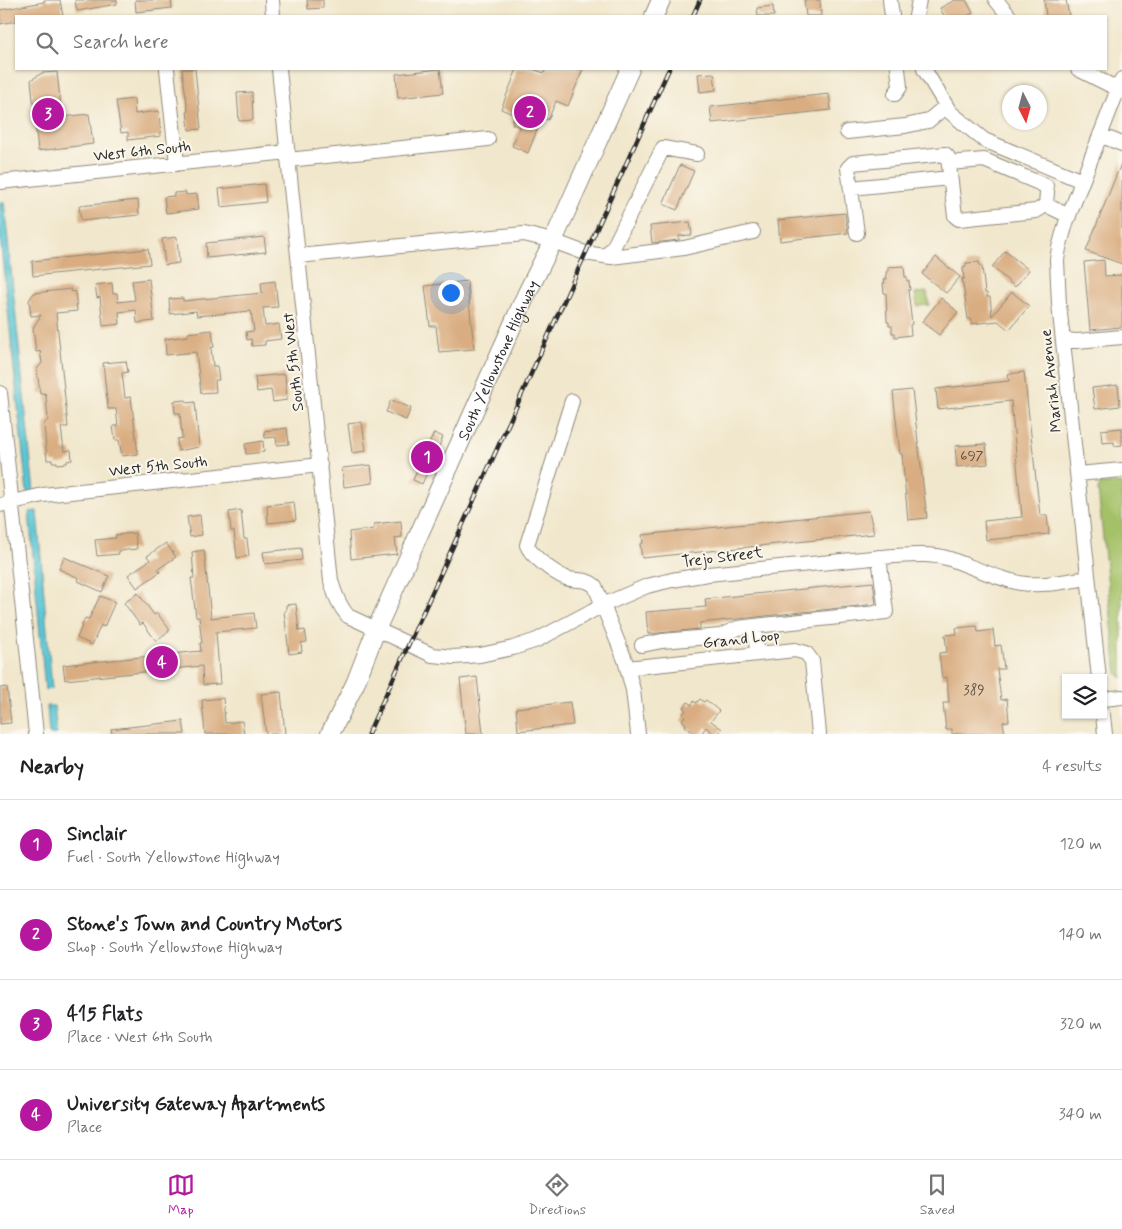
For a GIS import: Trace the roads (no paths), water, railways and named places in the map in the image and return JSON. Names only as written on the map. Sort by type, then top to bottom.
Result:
[{"type":"main road","points":[[654,15],[661,0]]},
{"type":"main road","name":"South Yellowstone Highway","points":[[330,734],[355,684],[376,630],[630,70]]},
{"type":"street","points":[[272,0],[273,15]]},
{"type":"street","points":[[890,0],[892,15]]},
{"type":"street","points":[[916,15],[919,0]]},
{"type":"street","points":[[996,0],[1008,15]]},
{"type":"street","points":[[167,70],[177,164]]},
{"type":"street","name":"South 5th West","points":[[279,70],[331,581],[341,608],[348,616],[376,630]]},
{"type":"street","points":[[895,94],[900,87],[898,70]]},
{"type":"street","points":[[925,70],[950,112],[984,140],[1082,181]]},
{"type":"street","points":[[1081,70],[1121,86]]},
{"type":"street","name":"Mariah Avenue","points":[[1099,674],[1063,340],[1057,260],[1068,216],[1121,86]]},
{"type":"street","points":[[846,132],[905,126],[928,121],[946,106]]},
{"type":"street","points":[[1100,135],[1122,144]]},
{"type":"street","name":"West 6th South","points":[[0,182],[177,164],[488,138]]},
{"type":"street","points":[[984,160],[991,143]]},
{"type":"street","points":[[606,256],[613,248],[663,148],[697,154]]},
{"type":"street","points":[[857,233],[848,168],[852,163],[945,154],[948,157],[949,163],[954,216],[959,219],[1036,211],[1046,205]]},
{"type":"street","points":[[949,163],[984,160],[1046,186],[1046,205]]},
{"type":"street","points":[[851,188],[950,178]]},
{"type":"street","points":[[1046,205],[1068,216]]},
{"type":"street","points":[[298,256],[524,234],[553,241],[585,253],[606,256],[634,255],[684,248],[752,232]]},
{"type":"street","points":[[1063,340],[1077,341],[1122,337]]},
{"type":"street","points":[[0,393],[6,504],[36,734]]},
{"type":"street","points":[[572,401],[526,544],[530,550],[556,572],[567,578],[585,580],[596,586],[627,668],[633,690],[638,734]]},
{"type":"street","name":"West 5th South","points":[[6,504],[43,495],[320,466]]},
{"type":"street","points":[[1078,474],[1122,470]]},
{"type":"street","name":"Trejo Street","points":[[376,630],[432,654],[454,657],[480,655],[513,648],[537,640],[603,605],[648,586],[672,580],[718,573],[880,557],[918,555],[949,558],[981,572],[1024,583],[1037,584],[1088,578]]},
{"type":"street","points":[[642,644],[720,636],[738,628],[886,612],[880,557]]},
{"type":"street","points":[[755,626],[757,654]]},
{"type":"street","name":"Grand Loop","points":[[627,668],[795,650],[806,653],[812,662],[820,734]]},
{"type":"street","points":[[1107,699],[1122,697]]},
{"type":"street","points":[[1103,719],[1105,734]]},
{"type":"water","points":[[0,202],[4,202],[34,492],[27,493],[0,235]]},
{"type":"water","points":[[37,511],[52,689],[45,690],[29,512]]},
{"type":"water","points":[[47,706],[54,706],[57,734],[49,734]]},
{"type":"railway","points":[[693,15],[700,0]]},
{"type":"railway","points":[[368,734],[669,70]]},
{"type":"place","name":"Stone's Town and Country Motors","points":[[530,112]]},
{"type":"place","name":"415 Flats","points":[[48,114]]},
{"type":"place","name":"Sinclair","points":[[427,457]]},
{"type":"place","name":"University Gateway Apartments","points":[[162,662]]}]
